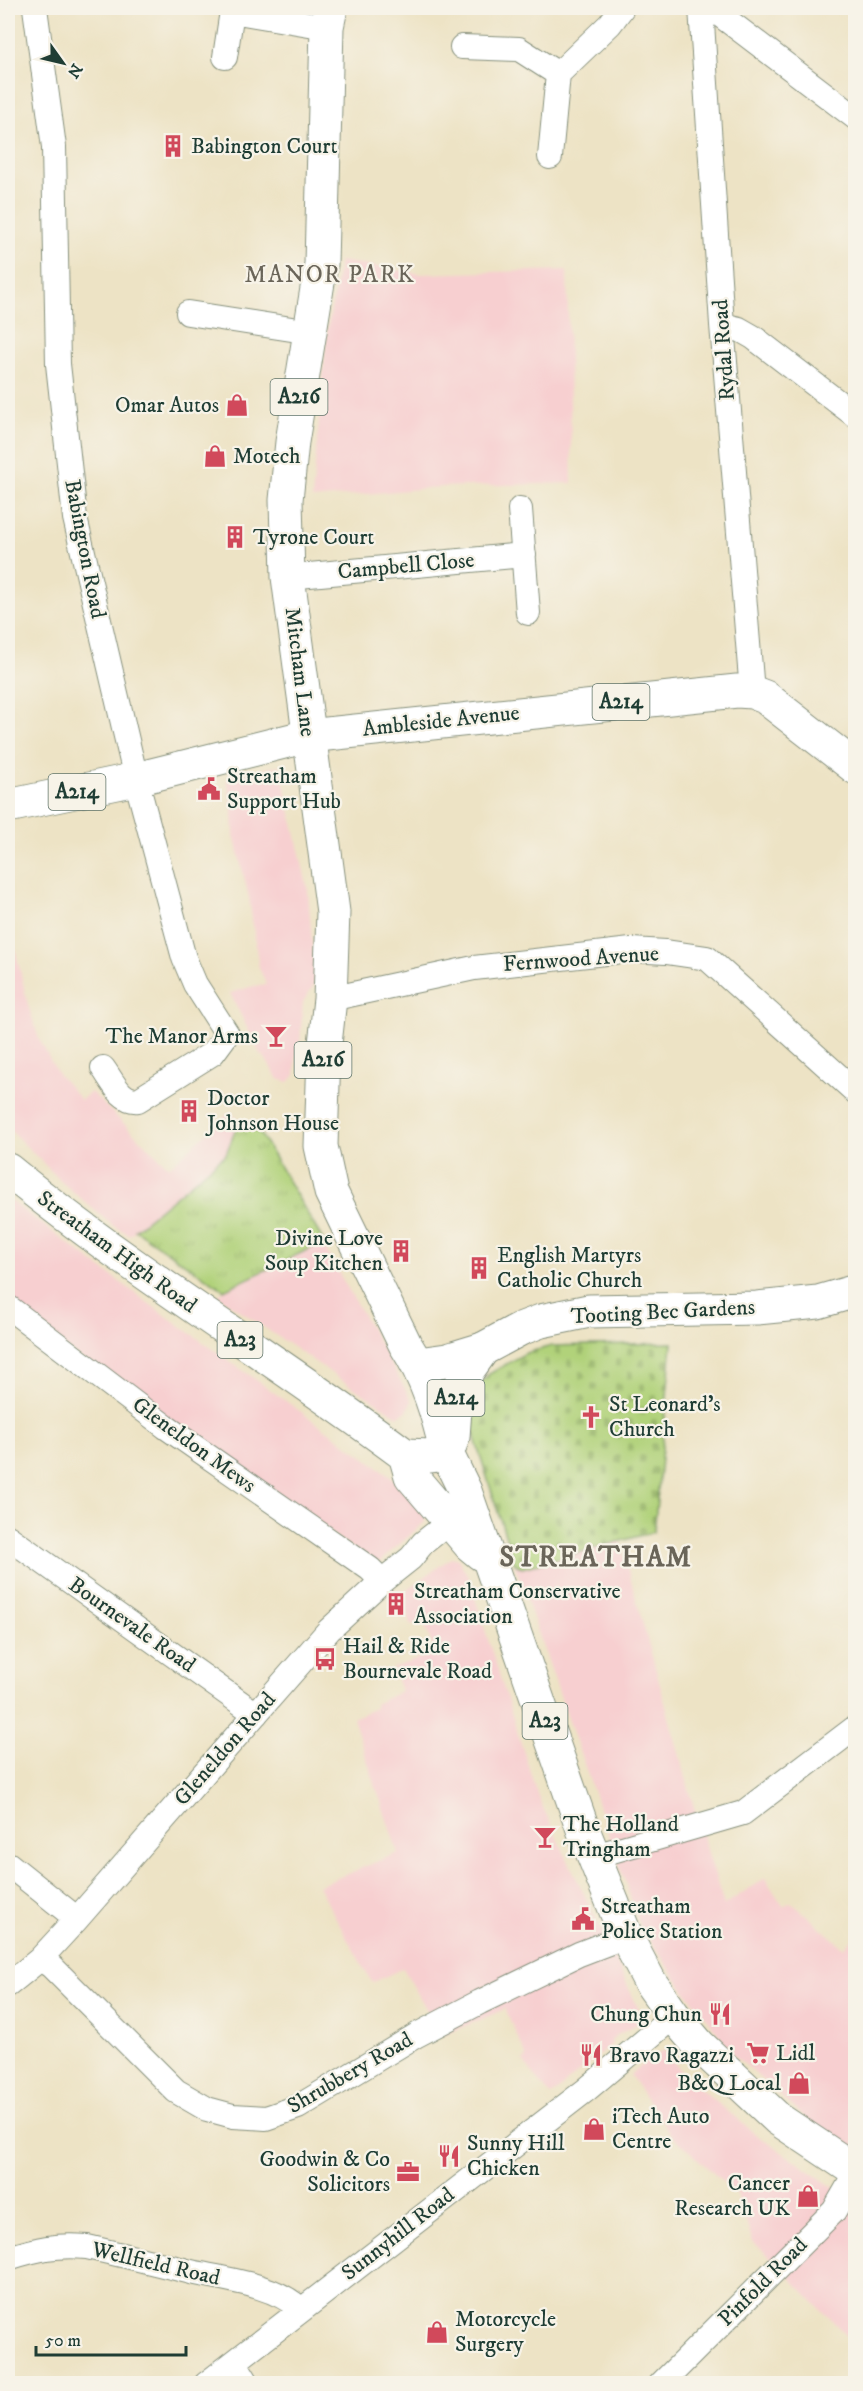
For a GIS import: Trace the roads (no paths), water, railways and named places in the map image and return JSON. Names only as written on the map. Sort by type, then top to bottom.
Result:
[{"type":"main road","name":"Mitcham Lane","points":[[329,17],[321,264],[292,442],[286,500],[288,577],[333,912],[321,1137],[331,1192],[405,1344],[418,1365],[437,1413],[447,1454]]},
{"type":"main road","name":"Ambleside Avenue","points":[[8,806],[136,779],[308,736],[695,694],[752,692]]},
{"type":"main road","points":[[752,692],[765,697],[855,768]]},
{"type":"main road","name":"Streatham High Road","points":[[8,1170],[111,1251],[405,1455]]},
{"type":"main road","name":"Tooting Bec Gardens","points":[[447,1454],[453,1437],[456,1396],[464,1378],[483,1349],[520,1329],[541,1321],[589,1311],[757,1308],[818,1302],[855,1292]]},
{"type":"main road","points":[[418,1365],[447,1360],[483,1349]]},
{"type":"main road","points":[[405,1455],[447,1454]]},
{"type":"main road","name":"A23","points":[[447,1454],[465,1491],[584,1832],[626,1936],[650,1982],[674,2016],[699,2045],[778,2119],[855,2172]]},
{"type":"main road","name":"A23","points":[[405,1455],[411,1476],[470,1545],[487,1558]]},
{"type":"street","name":"Babington Road","points":[[35,8],[54,147],[58,364],[75,518],[136,779],[184,958],[195,984],[227,1034],[213,1053],[138,1100],[127,1099],[122,1095],[103,1068]]},
{"type":"street","points":[[550,157],[558,74],[610,24],[622,8]]},
{"type":"street","name":"Rydal Road","points":[[701,8],[722,325],[752,692]]},
{"type":"street","points":[[711,8],[855,118]]},
{"type":"street","points":[[225,57],[232,11],[329,17]]},
{"type":"street","points":[[462,47],[519,49],[558,74]]},
{"type":"street","points":[[188,312],[311,333]]},
{"type":"street","points":[[722,325],[739,329],[753,337],[855,416]]},
{"type":"street","points":[[520,509],[528,613]]},
{"type":"street","name":"Campbell Close","points":[[288,577],[524,555]]},
{"type":"street","name":"Fernwood Avenue","points":[[330,999],[474,968],[632,950],[666,951],[707,958],[855,1092]]},
{"type":"street","name":"Gleneldon Mews","points":[[8,1307],[166,1427],[370,1569],[382,1581]]},
{"type":"street","name":"Gleneldon Road","points":[[8,1985],[40,1959],[76,1920],[329,1630],[382,1581],[411,1558],[423,1542],[442,1528],[449,1519]]},
{"type":"street","name":"Bournevale Road","points":[[8,1537],[256,1714]]},
{"type":"street","points":[[595,1856],[743,1813],[855,1727]]},
{"type":"street","points":[[8,1864],[76,1920]]},
{"type":"street","name":"Shrubbery Road","points":[[40,1959],[51,1966],[176,2091],[207,2109],[233,2116],[266,2118],[298,2107],[417,2035],[480,2002],[579,1954],[626,1936]]},
{"type":"street","name":"Sunnyhill Road","points":[[206,2384],[586,2090],[674,2016]]},
{"type":"street","name":"Pinfold Road","points":[[661,2384],[834,2211],[855,2172]]},
{"type":"street","name":"Wellfield Road","points":[[8,2258],[42,2247],[64,2245],[87,2247],[274,2293],[294,2303],[300,2309]]},
{"type":"street","points":[[235,2363],[248,2384]]},
{"type":"place","name":"Babington Court","points":[[173,146]]},
{"type":"place","name":"Omar Autos","points":[[237,405]]},
{"type":"place","name":"Motech","points":[[215,456]]},
{"type":"place","name":"Tyrone Court","points":[[235,537]]},
{"type":"place","name":"Streatham Support Hub","points":[[209,789]]},
{"type":"place","name":"The Manor Arms","points":[[276,1036]]},
{"type":"place","name":"Doctor Johnson House","points":[[189,1111]]},
{"type":"place","name":"Divine Love Soup Kitchen","points":[[401,1251]]},
{"type":"place","name":"English Martyrs Catholic Church","points":[[479,1268]]},
{"type":"place","name":"St Leonard's Church","points":[[591,1417]]},
{"type":"place","name":"Streatham Conservative Association","points":[[396,1604]]},
{"type":"place","name":"Hail & Ride Bournevale Road","points":[[325,1659]]},
{"type":"place","name":"The Holland Tringham","points":[[545,1837]]},
{"type":"place","name":"Streatham Police Station","points":[[583,1919]]},
{"type":"place","name":"Chung Chun","points":[[720,2014]]},
{"type":"place","name":"Lidl","points":[[758,2053]]},
{"type":"place","name":"Bravo Ragazzi","points":[[591,2055]]},
{"type":"place","name":"B&Q Local","points":[[799,2083]]},
{"type":"place","name":"iTech Auto Centre","points":[[594,2129]]},
{"type":"place","name":"Sunny Hill Chicken","points":[[449,2156]]},
{"type":"place","name":"Goodwin & Co Solicitors","points":[[408,2172]]},
{"type":"place","name":"Cancer Research UK","points":[[808,2196]]},
{"type":"place","name":"Motorcycle Surgery","points":[[437,2332]]},
{"type":"district","name":"MANOR PARK","points":[[330,275]]},
{"type":"district","name":"STREATHAM","points":[[596,1557]]}]
